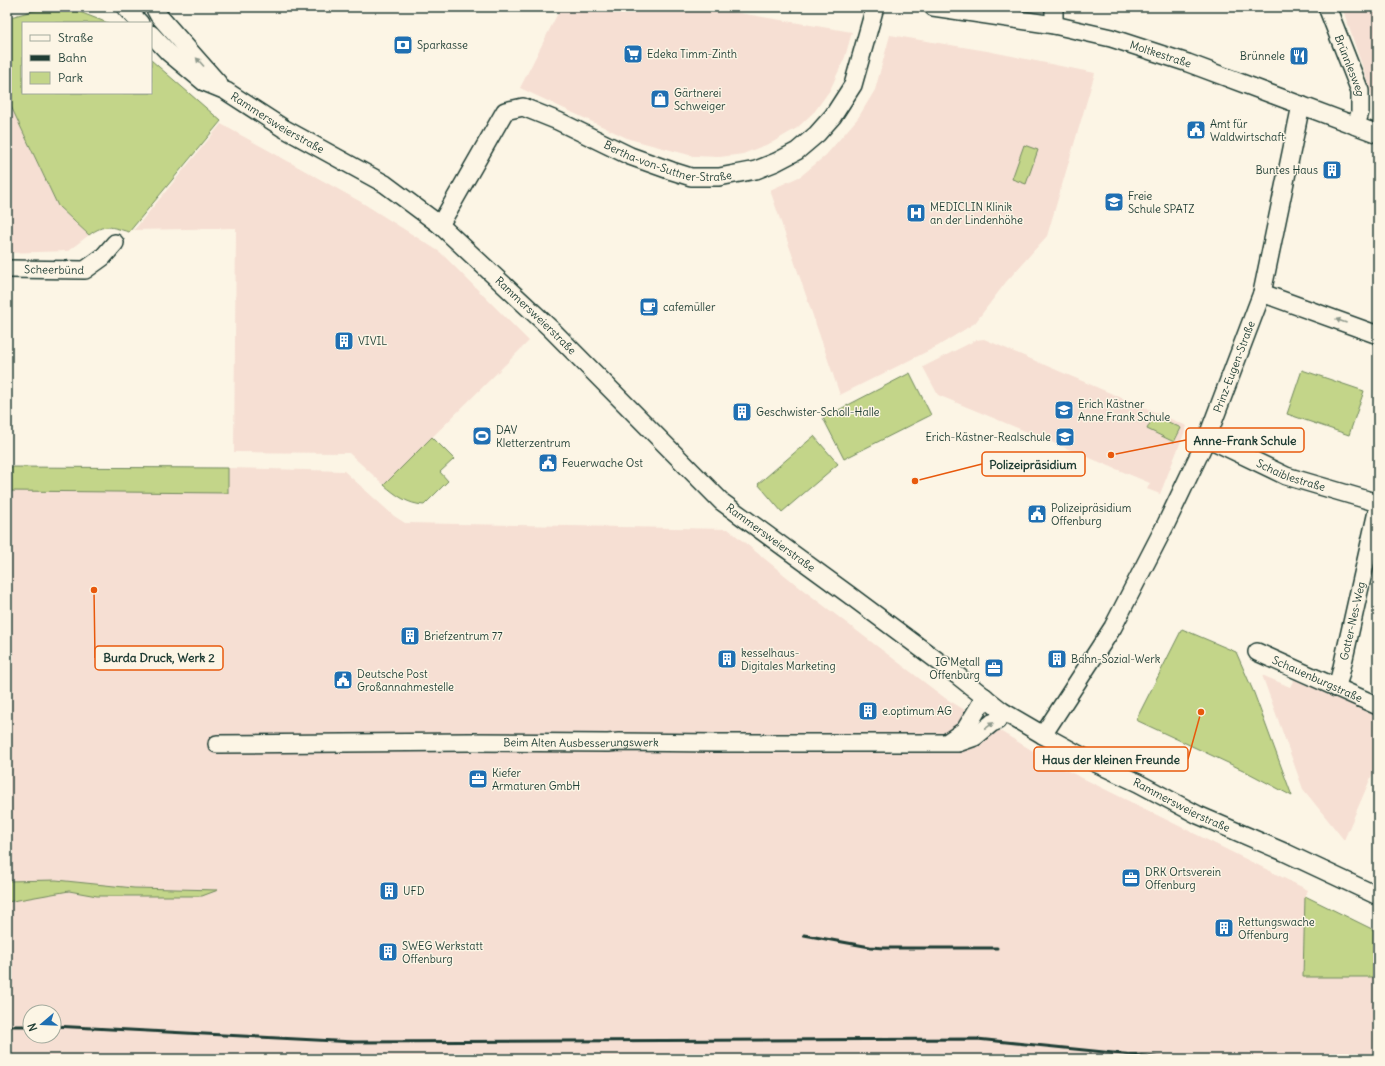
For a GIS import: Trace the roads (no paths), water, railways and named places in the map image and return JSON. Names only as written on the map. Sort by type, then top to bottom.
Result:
[{"type":"street","points":[[125,7],[139,22]]},
{"type":"street","name":"Rammersweierstraße","points":[[154,7],[159,16],[226,91]]},
{"type":"street","name":"Bertha-von-Suttner-Straße","points":[[440,225],[505,111],[523,107],[558,121],[630,156],[692,177],[719,177],[756,170],[776,162],[797,151],[817,134],[833,116],[853,85],[875,7]]},
{"type":"street","name":"Moltkestraße","points":[[934,7],[1054,25],[1111,38],[1188,63],[1378,134]]},
{"type":"street","points":[[1054,7],[1054,25]]},
{"type":"street","name":"Brünnlesweg","points":[[1327,7],[1360,91],[1360,112],[1356,126]]},
{"type":"street","name":"Rammersweierstraße","points":[[152,35],[168,52],[204,82],[226,91],[283,128],[385,184],[440,225],[551,329],[722,502],[854,599],[1002,711],[1043,735],[1207,819],[1284,852],[1378,896]]},
{"type":"street","name":"Prinz-Eugen-Straße","points":[[1043,735],[1113,627],[1166,524],[1207,438],[1262,293],[1301,105]]},
{"type":"street","name":"Scheerbünd","points":[[7,269],[85,270],[103,257],[115,243]]},
{"type":"street","points":[[1262,293],[1378,335]]},
{"type":"street","name":"Schaiblestraße","points":[[1207,438],[1286,476],[1378,503]]},
{"type":"street","name":"Gotter-Nes-Weg","points":[[1336,688],[1378,508]]},
{"type":"street","name":"Schauenburgstraße","points":[[1257,652],[1378,706]]},
{"type":"street","points":[[945,743],[965,730],[985,697]]},
{"type":"street","name":"Beim Alten Ausbesserungswerk","points":[[217,744],[463,742],[958,743],[975,737],[992,723],[997,721],[1002,711]]},
{"type":"railway","points":[[804,935],[870,947],[884,948],[997,948]]},
{"type":"railway","points":[[7,1026],[22,1026]]},
{"type":"railway","points":[[62,1026],[354,1042],[977,1039],[1172,1059]]},
{"type":"place","name":"Sparkasse","points":[[403,45]]},
{"type":"place","name":"Edeka Timm-Zinth","points":[[633,54]]},
{"type":"place","name":"Brünnele","points":[[1299,56]]},
{"type":"place","name":"Gärtnerei Schweiger","points":[[660,99]]},
{"type":"place","name":"Amt für Waldwirtschaft","points":[[1196,130]]},
{"type":"place","name":"Buntes Haus","points":[[1332,170]]},
{"type":"place","name":"Freie Schule SPATZ","points":[[1114,202]]},
{"type":"place","name":"MEDICLIN Klinik an der Lindenhöhe","points":[[916,213]]},
{"type":"place","name":"cafemüller","points":[[649,307]]},
{"type":"place","name":"VIVIL","points":[[344,341]]},
{"type":"place","name":"Erich Kästner Anne Frank Schule","points":[[1064,410]]},
{"type":"place","name":"Geschwister-Scholl-Halle","points":[[742,412]]},
{"type":"place","name":"DAV Kletterzentrum","points":[[482,436]]},
{"type":"place","name":"Erich-Kästner-Realschule","points":[[1065,437]]},
{"type":"place","name":"Anne-Frank Schule","points":[[1111,455]]},
{"type":"place","name":"Feuerwache Ost","points":[[548,463]]},
{"type":"place","name":"Polizeipräsidium","points":[[915,481]]},
{"type":"place","name":"Polizeipräsidium Offenburg","points":[[1037,514]]},
{"type":"place","name":"Burda Druck, Werk 2","points":[[94,590]]},
{"type":"place","name":"Briefzentrum 77","points":[[410,636]]},
{"type":"place","name":"kesselhaus- Digitales Marketing","points":[[727,659]]},
{"type":"place","name":"Bahn-Sozial-Werk","points":[[1057,659]]},
{"type":"place","name":"IG Metall Offenburg","points":[[994,668]]},
{"type":"place","name":"Deutsche Post Großannahmestelle","points":[[343,680]]},
{"type":"place","name":"e.optimum AG","points":[[868,711]]},
{"type":"place","name":"Haus der kleinen Freunde","points":[[1201,712]]},
{"type":"place","name":"Kiefer Armaturen GmbH","points":[[478,779]]},
{"type":"place","name":"DRK Ortsverein Offenburg","points":[[1131,878]]},
{"type":"place","name":"UFD","points":[[389,891]]},
{"type":"place","name":"Rettungswache Offenburg","points":[[1224,928]]},
{"type":"place","name":"SWEG Werkstatt Offenburg","points":[[388,952]]}]
